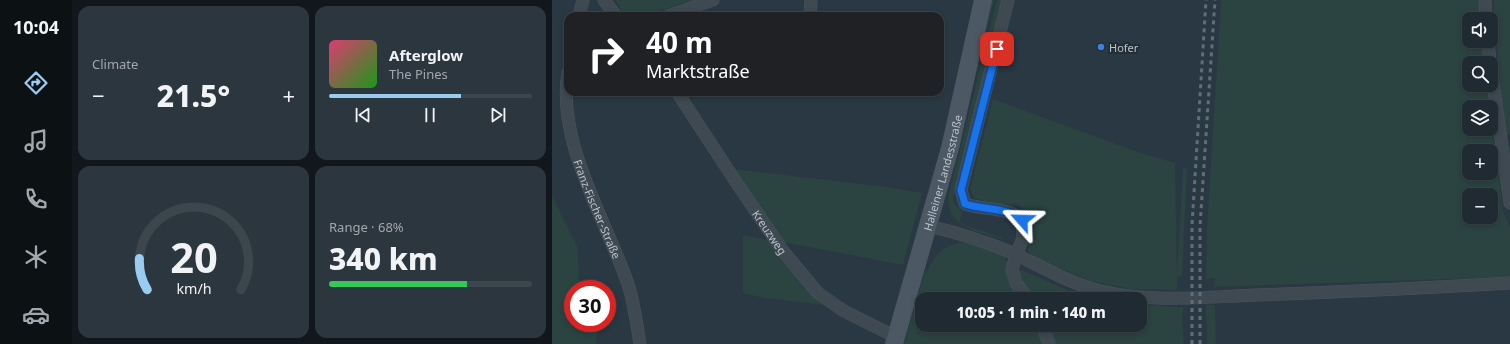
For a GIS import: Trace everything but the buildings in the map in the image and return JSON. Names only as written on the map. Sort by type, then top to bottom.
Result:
[{"type":"main road","name":"Halleiner Landesstraße","points":[[895,340],[929,226],[950,148],[983,0]]},
{"type":"street","points":[[580,12],[583,0]]},
{"type":"street","points":[[604,0],[613,12]]},
{"type":"street","points":[[679,12],[713,0]]},
{"type":"street","points":[[810,12],[811,0]]},
{"type":"street","points":[[1008,0],[961,190],[965,204],[977,208],[1016,214],[1022,220],[1024,238],[1016,255],[1012,270],[1016,283],[1023,292]]},
{"type":"street","points":[[1485,0],[1486,12]]},
{"type":"street","points":[[1494,92],[1510,203]]},
{"type":"street","name":"Franz-Fischer-Straße","points":[[567,96],[568,123],[580,163],[628,285],[640,344]]},
{"type":"street","name":"Kreuzweg","points":[[680,96],[766,226],[818,293],[844,311],[895,340]]},
{"type":"street","points":[[929,226],[975,238],[1016,255],[1071,282],[1101,291],[1138,298],[1176,299],[1394,290],[1510,283]]},
{"type":"street","points":[[1045,332],[1049,344]]},
{"type":"green space","points":[[616,0],[692,0],[658,12],[622,12]]},
{"type":"green space","points":[[990,0],[994,0],[962,128]]},
{"type":"green space","points":[[997,0],[1002,0],[953,197],[954,203],[962,212],[960,221],[964,225],[1004,238],[1000,239],[965,227],[958,222],[949,208],[948,198]]},
{"type":"green space","points":[[1221,0],[1480,0],[1481,12],[1462,12],[1462,48],[1484,48],[1484,56],[1462,56],[1462,92],[1488,92],[1488,100],[1462,100],[1462,136],[1493,136],[1494,144],[1462,144],[1462,180],[1498,180],[1498,172],[1504,214],[1510,227],[1510,277],[1214,287],[1215,278],[1206,279],[1207,227]]},
{"type":"green space","points":[[1494,0],[1510,0],[1510,134],[1504,135],[1497,48],[1498,12],[1494,12]]},
{"type":"green space","points":[[993,99],[1141,153],[1175,163],[1177,274],[1183,168],[1187,169],[1182,276],[1177,276],[1177,290],[1130,289],[1091,281],[1032,257],[1028,250],[1034,226],[1030,213],[1018,205],[998,204],[974,198],[970,189]]},
{"type":"green space","points":[[732,169],[880,186],[922,193],[903,265],[782,242]]},
{"type":"green space","points":[[552,196],[578,249],[579,280],[564,280],[564,332],[597,332],[596,344],[552,344]]},
{"type":"green space","points":[[743,235],[773,241],[810,291],[825,305],[764,298],[743,293]]},
{"type":"green space","points":[[963,242],[978,245],[1005,257],[1020,292],[919,292],[925,271],[928,271],[933,260],[941,251],[957,243]]},
{"type":"green space","points":[[1019,269],[1072,292],[1028,292],[1017,275]]},
{"type":"green space","points":[[1147,305],[1184,307],[1182,315],[1184,344],[1050,344],[1047,332],[1147,332]]},
{"type":"green space","points":[[1206,305],[1215,305],[1216,344],[1207,344]]},
{"type":"green space","points":[[915,306],[915,332],[1040,332],[1044,344],[904,344]]},
{"type":"railway","points":[[1192,344],[1192,225],[1206,0]]},
{"type":"railway","points":[[1200,344],[1200,226],[1215,0]]},
{"type":"place","name":"Hofer","points":[[1101,47]]},
{"type":"route","points":[[997,49],[961,190],[965,204],[977,208],[1016,214],[1022,220]]}]
